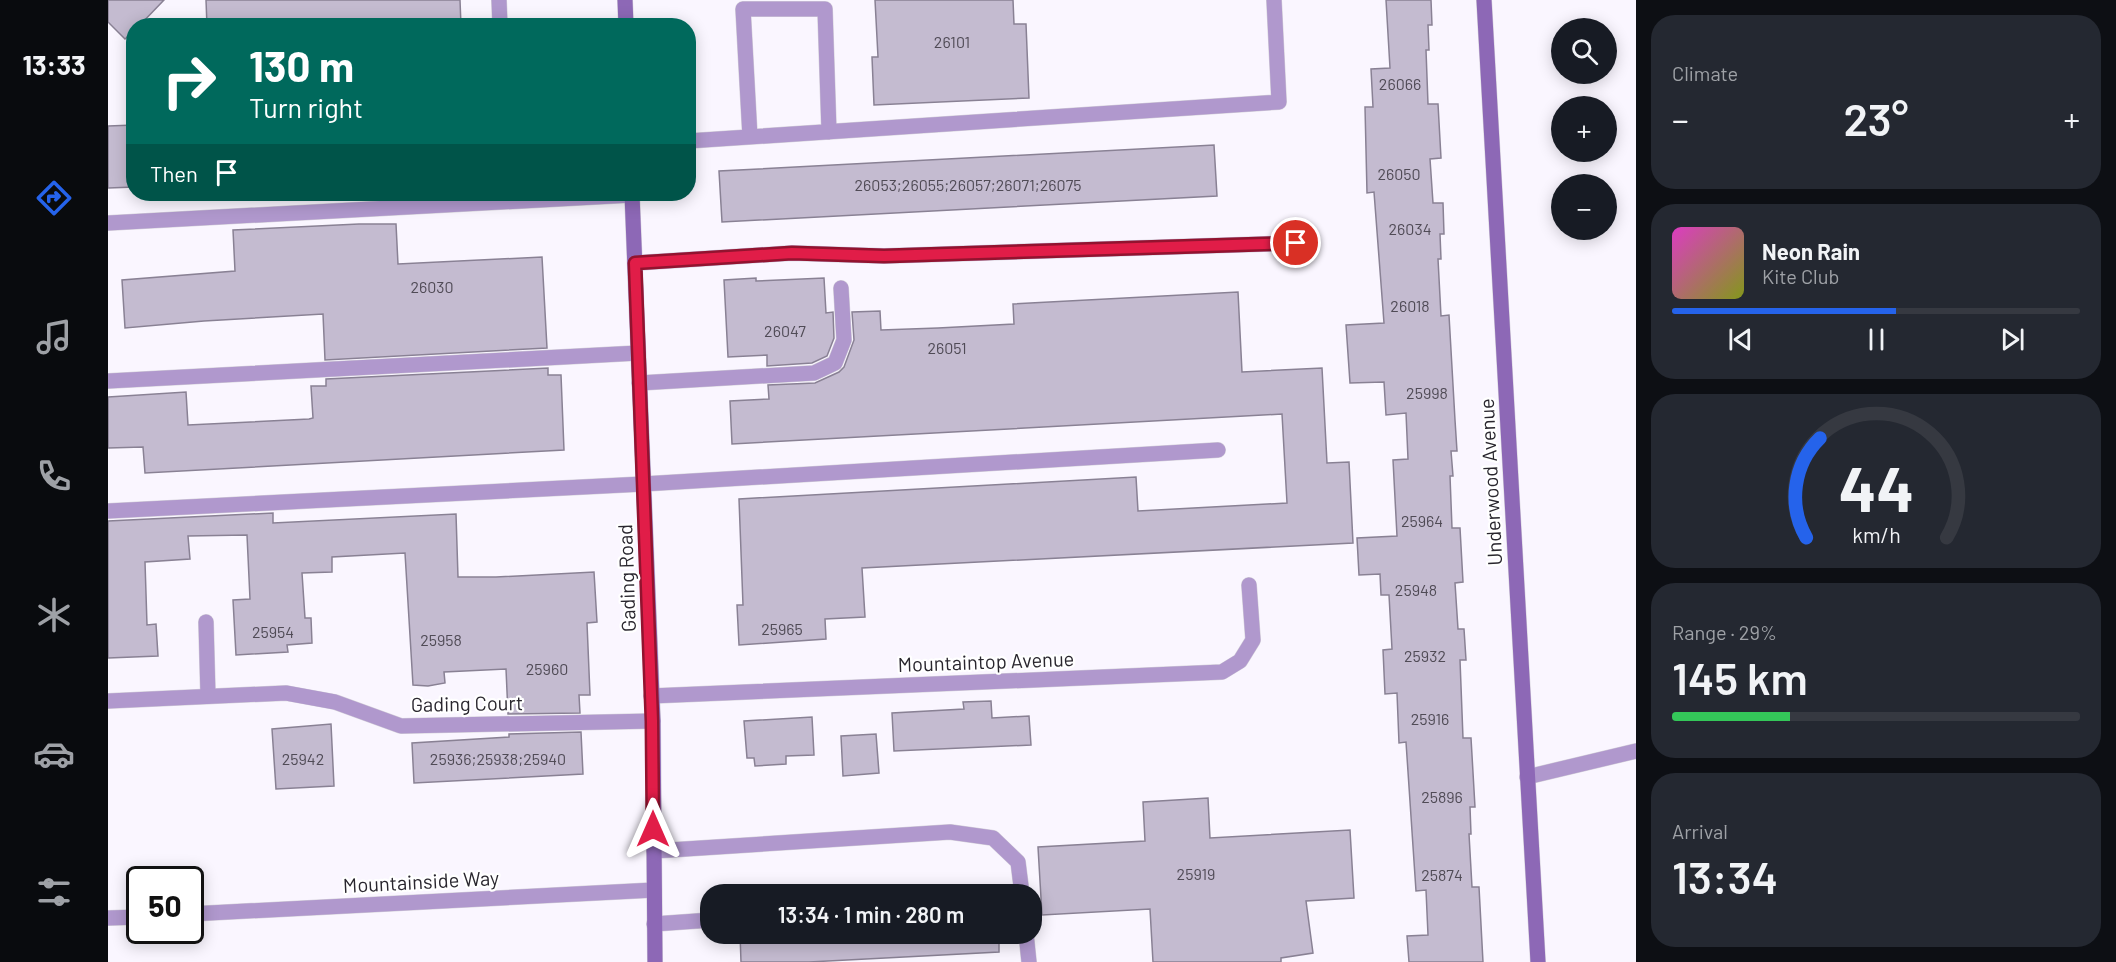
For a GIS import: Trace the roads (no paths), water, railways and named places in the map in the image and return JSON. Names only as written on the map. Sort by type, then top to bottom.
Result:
[{"type":"street","points":[[499,0],[500,18]]},
{"type":"street","points":[[625,0],[626,18]]},
{"type":"street","points":[[696,140],[1279,102],[1274,0]]},
{"type":"street","name":"Underwood Avenue","points":[[1484,0],[1538,962]]},
{"type":"street","points":[[750,137],[743,9],[825,9],[829,132]]},
{"type":"street","points":[[108,223],[448,201]]},
{"type":"street","name":"Gading Road","points":[[632,201],[652,721],[655,962]]},
{"type":"street","points":[[635,263],[792,253],[884,256],[1296,243]]},
{"type":"street","points":[[639,383],[814,373],[835,363],[844,340],[841,288]]},
{"type":"street","points":[[108,381],[638,354]]},
{"type":"street","points":[[108,511],[643,484],[1218,450]]},
{"type":"street","name":"Mountaintop Avenue","points":[[651,696],[1222,672],[1240,662],[1253,640],[1249,585]]},
{"type":"street","points":[[206,622],[208,696]]},
{"type":"street","name":"Gading Court","points":[[108,701],[286,693],[335,702],[401,726],[652,721]]},
{"type":"street","points":[[1527,777],[1636,751]]},
{"type":"street","points":[[654,851],[950,831],[993,838],[1018,861],[1021,884]]},
{"type":"street","name":"Mountainside Way","points":[[204,913],[654,890]]},
{"type":"street","points":[[108,918],[126,917]]},
{"type":"street","points":[[654,924],[700,921]]},
{"type":"street","points":[[1027,944],[1029,962]]}]
